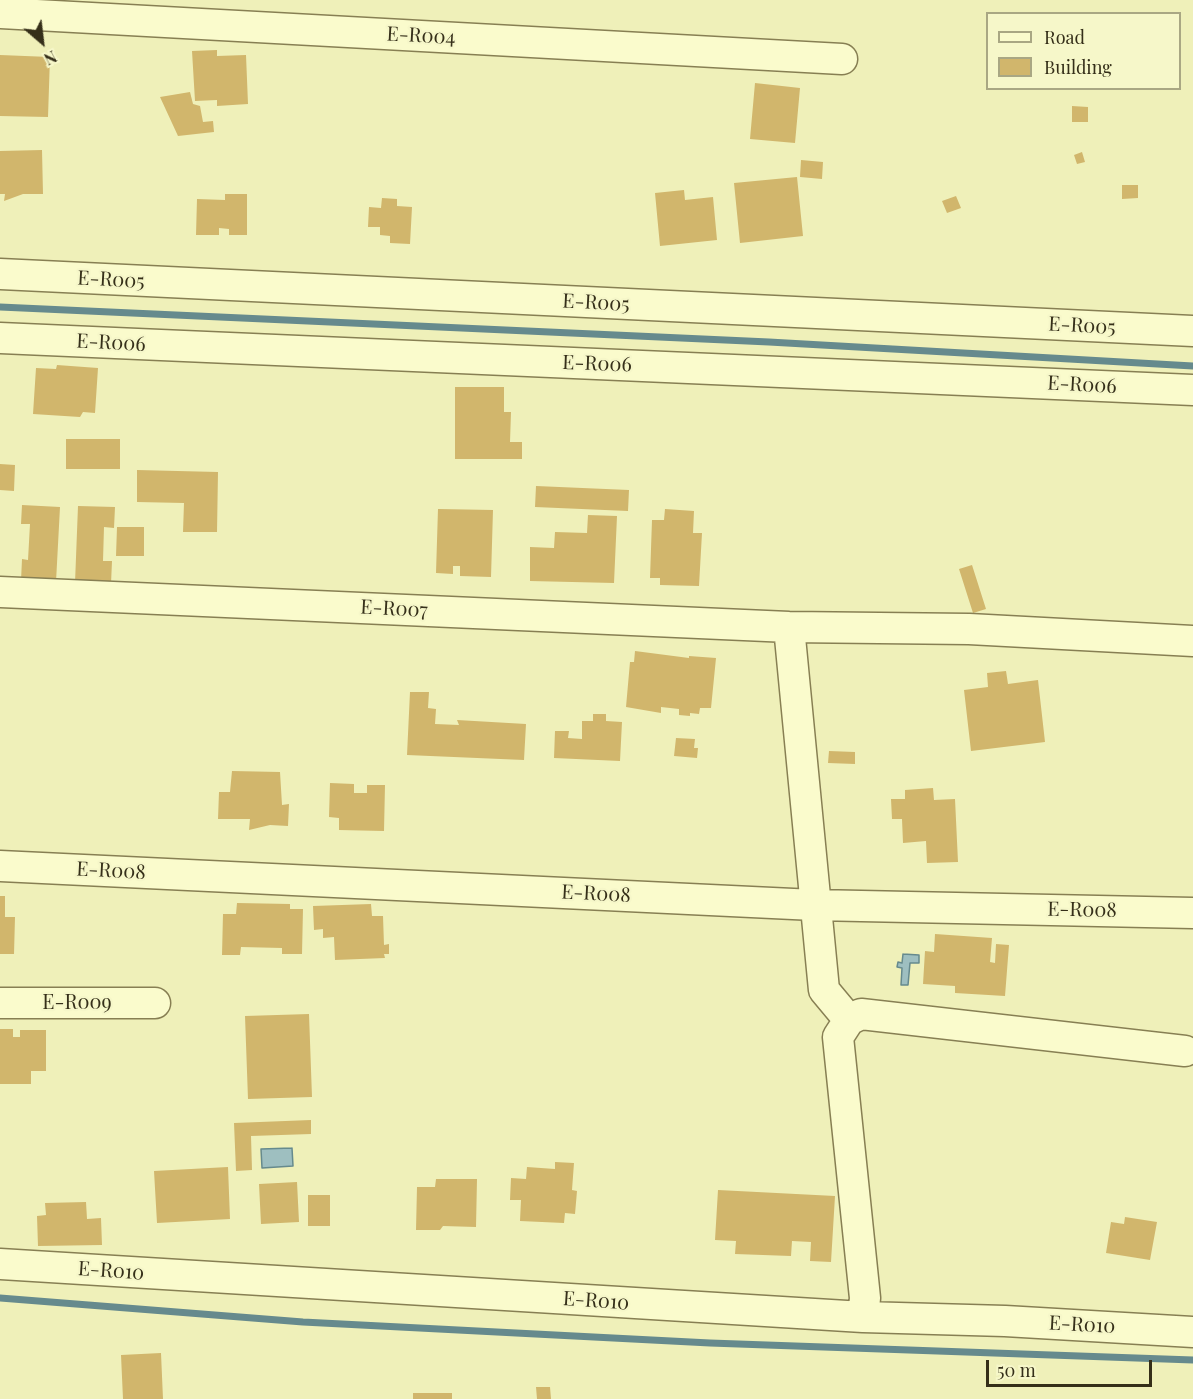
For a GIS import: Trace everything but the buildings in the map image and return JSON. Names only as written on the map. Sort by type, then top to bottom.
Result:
[{"type":"street","name":"E-R004","points":[[0,13],[842,59]]},
{"type":"street","name":"E-R005","points":[[0,274],[1193,331]]},
{"type":"street","name":"E-R006","points":[[0,338],[1193,390]]},
{"type":"street","name":"E-R007","points":[[0,592],[789,627],[969,629],[1193,641]]},
{"type":"street","points":[[789,627],[824,990],[849,1020]]},
{"type":"street","name":"E-R008","points":[[0,866],[814,905],[1193,913]]},
{"type":"street","name":"E-R009","points":[[0,1003],[155,1003]]},
{"type":"street","points":[[863,1317],[865,1299],[838,1037],[849,1020],[861,1014],[1185,1051]]},
{"type":"street","name":"E-R010","points":[[0,1264],[863,1317],[1005,1321],[1193,1332]]},
{"type":"water","points":[[903,954],[919,955],[919,963],[910,963],[908,985],[901,985],[902,968],[897,967],[898,962],[902,963]]},
{"type":"water","points":[[292,1148],[293,1166],[262,1168],[261,1149]]},
{"type":"waterway","points":[[0,307],[769,342],[1193,366]]},
{"type":"waterway","points":[[0,1298],[303,1322],[710,1343],[1193,1360]]}]
